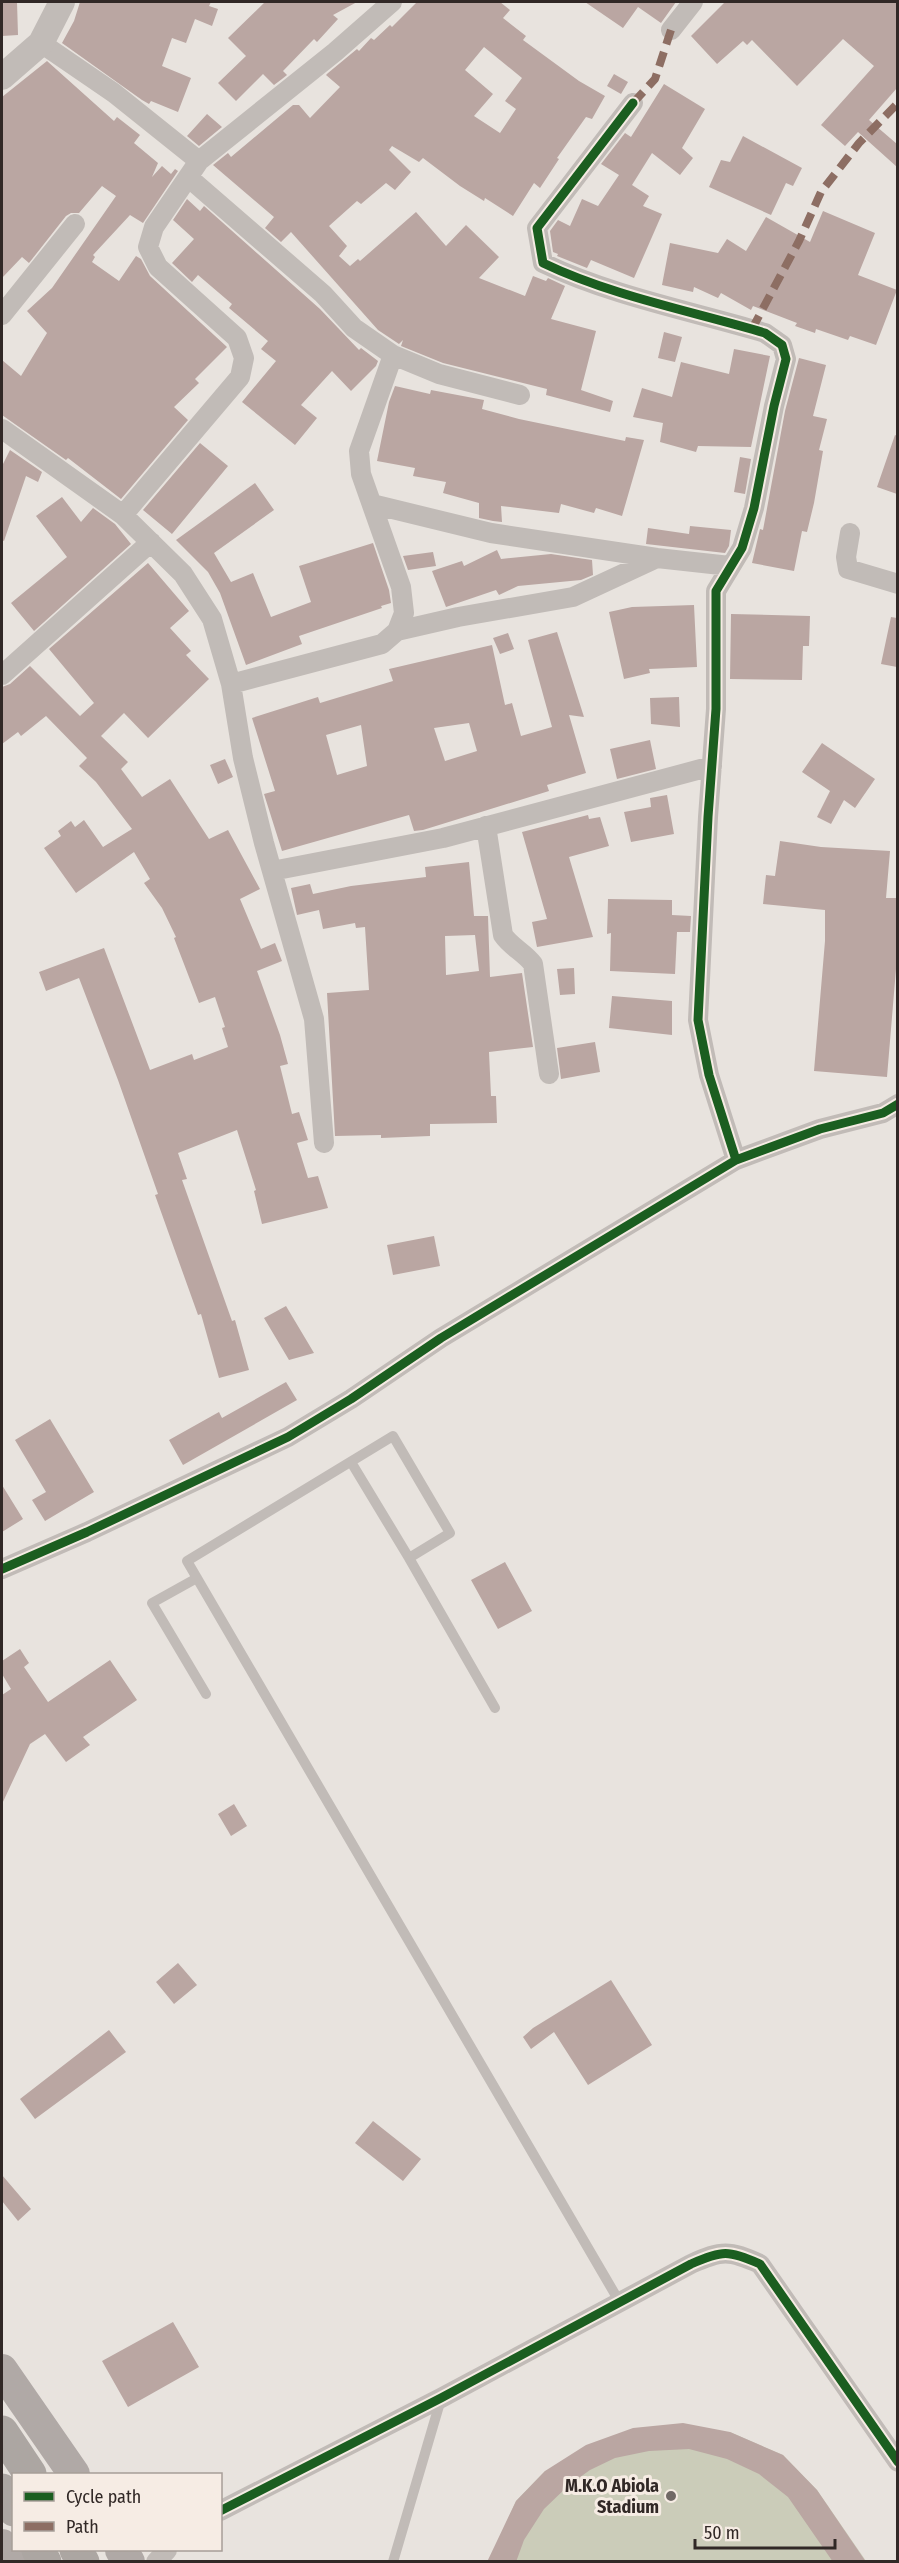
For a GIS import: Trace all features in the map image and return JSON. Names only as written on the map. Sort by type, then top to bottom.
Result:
[{"type":"highway","points":[[2,2432],[29,2473]]},
{"type":"highway","points":[[2,2490],[12,2507]]},
{"type":"main road","points":[[2,2370],[73,2473]]},
{"type":"main road","points":[[2,2545],[12,2562]]},
{"type":"street","points":[[2,77],[41,43],[62,2]]},
{"type":"street","points":[[123,515],[240,377],[244,358],[237,338],[158,267],[148,247],[154,227],[194,169],[392,2]]},
{"type":"street","points":[[671,30],[693,2]]},
{"type":"street","points":[[41,43],[114,93],[323,294],[354,328],[393,355],[439,374],[520,395]]},
{"type":"street","points":[[633,103],[537,228],[543,263],[570,276],[765,333],[782,345],[786,359],[774,406],[754,508],[742,548],[716,591],[716,709],[698,1020],[709,1075],[736,1160]]},
{"type":"street","points":[[2,315],[75,224]]},
{"type":"street","points":[[231,684],[382,644],[397,631],[404,613],[400,587],[361,474],[359,451],[393,355]]},
{"type":"street","points":[[2,429],[123,515],[183,574],[212,619],[231,684],[243,758],[314,1019],[324,1143]]},
{"type":"street","points":[[372,504],[491,533],[657,558],[730,566]]},
{"type":"street","points":[[850,533],[846,557],[848,569],[897,584]]},
{"type":"street","points":[[2,675],[151,542]]},
{"type":"street","points":[[397,631],[458,617],[573,597],[657,558]]},
{"type":"street","points":[[272,871],[444,838],[712,766]]},
{"type":"street","points":[[486,826],[503,935],[509,944],[524,953],[533,964],[549,1074]]},
{"type":"street","points":[[2,1569],[288,1437],[351,1399],[441,1338],[736,1160],[820,1129],[883,1113],[897,1104]]},
{"type":"street","points":[[222,2510],[441,2398],[619,2301],[712,2255],[734,2252],[760,2264],[897,2462]]},
{"type":"lane","points":[[410,1558],[450,1533],[393,1436],[187,1562],[619,2301]]},
{"type":"lane","points":[[351,1462],[410,1558],[495,1708]]},
{"type":"lane","points":[[197,1578],[152,1603],[206,1694]]},
{"type":"lane","points":[[393,2562],[441,2398]]},
{"type":"green space","name":"M.K.O Abiola Stadium","points":[[730,2432],[783,2455],[817,2490],[866,2561],[489,2562],[516,2501],[545,2471]]},
{"type":"building","points":[[2,2],[17,2],[18,35],[2,36]]},
{"type":"building","points":[[80,2],[211,2],[209,6],[218,9],[212,26],[195,19],[186,43],[172,38],[162,66],[191,78],[178,112],[151,101],[149,104],[142,100],[62,43],[74,21]]},
{"type":"building","points":[[265,2],[357,2],[333,15],[338,19],[317,42],[314,39],[283,71],[287,75],[274,85],[263,74],[236,101],[218,83],[246,56],[228,38]]},
{"type":"building","points":[[417,2],[500,2],[510,10],[503,18],[526,36],[523,40],[579,81],[605,96],[592,119],[586,117],[557,158],[559,159],[540,188],[534,183],[513,216],[485,198],[484,201],[460,186],[423,158],[419,162],[392,146],[389,150],[411,172],[395,190],[386,183],[361,204],[357,201],[329,226],[347,246],[339,256],[350,266],[358,259],[360,261],[416,212],[446,246],[466,225],[499,257],[479,278],[525,296],[533,276],[546,281],[548,278],[565,286],[551,319],[596,331],[581,390],[613,401],[610,412],[546,395],[547,389],[443,363],[401,346],[403,340],[399,344],[378,330],[291,232],[281,242],[265,228],[274,217],[213,165],[228,153],[231,157],[293,105],[299,105],[310,118],[340,87],[326,75],[357,49],[359,51],[371,38],[374,40],[390,25],[392,27]],"holes":[[[484,47],[522,78],[505,101],[516,109],[500,133],[474,116],[493,94],[465,70]]]},
{"type":"building","points":[[585,2],[676,2],[661,23],[638,7],[623,28]]},
{"type":"building","points":[[725,2],[897,2],[897,88],[869,120],[897,144],[897,167],[858,132],[845,146],[821,125],[874,66],[843,39],[797,86],[752,40],[747,45],[743,41],[717,64],[691,36]]},
{"type":"building","points":[[47,61],[114,121],[117,117],[140,135],[134,143],[158,163],[152,177],[162,166],[171,174],[175,169],[178,171],[143,223],[130,215],[93,255],[95,257],[92,262],[119,281],[136,256],[141,259],[150,276],[227,347],[195,379],[199,383],[174,407],[188,420],[121,499],[68,458],[66,460],[2,415],[2,360],[21,376],[47,333],[27,311],[52,288],[116,196],[102,186],[79,213],[66,216],[29,263],[22,257],[2,278],[2,97]]},
{"type":"building","points":[[614,74],[628,82],[621,94],[607,86]]},
{"type":"building","points":[[664,84],[705,109],[682,148],[693,158],[680,175],[652,153],[632,185],[649,196],[643,206],[662,214],[634,278],[591,260],[587,268],[557,256],[558,254],[553,252],[550,231],[558,220],[570,226],[582,199],[598,206],[619,175],[601,164],[625,133],[631,137]]},
{"type":"building","points":[[207,114],[222,127],[199,146],[187,136]]},
{"type":"building","points":[[743,136],[802,168],[793,186],[786,183],[771,215],[709,187],[721,160],[730,162]]},
{"type":"building","points":[[187,199],[200,211],[204,206],[320,309],[359,350],[361,348],[378,361],[376,366],[351,391],[332,371],[301,405],[317,418],[295,445],[242,402],[276,361],[261,349],[268,341],[229,308],[232,304],[198,275],[192,282],[172,263],[194,239],[173,220]]},
{"type":"building","points":[[823,211],[875,233],[858,275],[897,290],[876,345],[850,336],[848,340],[816,329],[815,333],[795,326],[797,323],[753,306],[751,310],[721,293],[718,298],[694,287],[693,292],[662,285],[670,243],[718,253],[727,239],[746,251],[766,217],[810,242]]},
{"type":"building","points":[[664,332],[682,337],[675,362],[658,358]]},
{"type":"building","points":[[734,349],[770,356],[751,447],[698,446],[696,452],[660,442],[663,423],[633,417],[642,388],[672,397],[681,362],[729,374]]},
{"type":"building","points":[[799,358],[826,365],[813,416],[827,419],[819,450],[823,451],[814,503],[807,532],[802,531],[794,571],[752,563],[760,529],[763,530],[785,411]]},
{"type":"building","points":[[395,386],[430,394],[431,390],[484,400],[482,409],[519,419],[625,441],[626,437],[644,440],[622,516],[596,508],[594,513],[561,504],[559,513],[501,506],[502,522],[479,518],[479,503],[443,493],[446,482],[413,476],[415,468],[377,461],[389,402]]},
{"type":"building","points":[[895,435],[897,436],[897,494],[877,487]]},
{"type":"building","points":[[200,443],[228,466],[172,534],[143,510]]},
{"type":"building","points":[[10,450],[42,472],[38,482],[26,476],[4,541],[2,540],[2,466]]},
{"type":"building","points":[[740,457],[751,459],[745,494],[734,492]]},
{"type":"building","points":[[255,483],[274,510],[214,553],[231,582],[253,573],[271,617],[311,602],[299,566],[373,543],[389,590],[391,603],[299,636],[302,644],[246,665],[220,593],[208,572],[176,540]]},
{"type":"building","points":[[62,497],[81,522],[93,508],[115,524],[131,544],[34,631],[11,603],[67,557],[36,516]]},
{"type":"building","points":[[690,526],[731,530],[729,546],[725,553],[646,544],[648,528],[689,534]]},
{"type":"building","points":[[497,550],[501,559],[551,554],[592,560],[593,575],[581,580],[518,586],[499,595],[496,590],[446,607],[432,571],[462,561],[464,566]]},
{"type":"building","points":[[433,552],[436,566],[408,570],[403,556]]},
{"type":"building","points":[[148,563],[189,611],[170,628],[191,651],[186,655],[209,679],[148,738],[124,713],[101,736],[128,762],[121,769],[142,797],[170,779],[209,839],[228,830],[260,889],[240,899],[261,949],[275,943],[282,961],[257,971],[288,1064],[280,1066],[292,1114],[299,1112],[308,1140],[297,1143],[308,1178],[318,1176],[328,1208],[262,1224],[254,1191],[256,1190],[237,1130],[178,1153],[187,1179],[182,1180],[232,1321],[235,1320],[249,1370],[219,1378],[201,1314],[198,1315],[155,1195],[158,1194],[118,1080],[79,978],[46,991],[39,972],[104,948],[150,1070],[192,1054],[194,1060],[228,1047],[222,1028],[225,1027],[215,997],[199,1003],[174,938],[176,937],[162,908],[144,883],[150,879],[134,852],[76,893],[44,848],[61,836],[58,831],[71,821],[75,827],[84,820],[103,847],[132,829],[96,782],[79,766],[87,758],[46,716],[21,736],[18,732],[2,744],[2,687],[10,684],[30,666],[80,716],[94,703],[49,649]]},
{"type":"building","points":[[694,605],[697,667],[649,669],[650,673],[624,679],[609,612],[632,607]]},
{"type":"building","points":[[731,614],[810,616],[809,646],[803,646],[802,680],[730,679]]},
{"type":"building","points":[[891,617],[897,618],[897,667],[881,664]]},
{"type":"building","points":[[557,632],[584,717],[569,715],[586,773],[547,785],[549,791],[423,830],[414,831],[409,815],[282,851],[264,794],[275,791],[252,718],[318,697],[320,703],[393,681],[389,669],[492,645],[505,705],[512,703],[521,736],[552,727],[528,640]],"holes":[[[469,723],[477,751],[445,761],[434,728]],[[361,725],[367,766],[337,775],[326,735]]]},
{"type":"building","points":[[508,633],[514,649],[500,654],[493,638]]},
{"type":"building","points":[[679,697],[680,727],[651,724],[650,698]]},
{"type":"building","points":[[650,740],[656,769],[617,779],[610,749]]},
{"type":"building","points":[[822,743],[875,779],[855,808],[844,800],[831,824],[817,817],[830,791],[802,772]]},
{"type":"building","points":[[225,759],[233,777],[218,784],[210,765]]},
{"type":"building","points":[[667,795],[674,834],[631,842],[624,812],[651,807],[650,798]]},
{"type":"building","points":[[588,815],[589,819],[600,817],[609,846],[569,857],[593,937],[537,947],[532,922],[547,919],[522,832]]},
{"type":"building","points":[[780,841],[821,847],[890,851],[886,898],[897,898],[897,957],[887,1077],[814,1071],[825,941],[825,910],[763,904],[766,875],[775,876]]},
{"type":"building","points":[[469,862],[474,916],[488,916],[490,977],[522,973],[533,1047],[489,1052],[491,1096],[496,1096],[497,1123],[430,1124],[430,1136],[381,1138],[381,1135],[335,1136],[327,993],[369,990],[365,927],[356,928],[355,923],[323,929],[319,910],[297,915],[291,888],[310,884],[313,894],[351,886],[426,877],[425,867]],"holes":[[[475,935],[479,971],[446,975],[445,936]]]},
{"type":"building","points":[[608,899],[672,900],[672,915],[691,916],[690,932],[677,932],[675,974],[610,971],[611,933],[607,934]]},
{"type":"building","points":[[574,968],[575,994],[560,995],[557,969]]},
{"type":"building","points":[[612,996],[672,1001],[672,1035],[609,1028]]},
{"type":"building","points":[[595,1042],[600,1072],[561,1079],[557,1048]]},
{"type":"building","points":[[434,1236],[440,1266],[393,1275],[387,1245]]},
{"type":"building","points":[[286,1306],[314,1353],[289,1360],[264,1318]]},
{"type":"building","points":[[286,1382],[297,1400],[183,1465],[169,1440],[219,1412],[222,1418]]},
{"type":"building","points":[[50,1419],[94,1492],[45,1521],[32,1500],[46,1492],[15,1440]]},
{"type":"building","points":[[2,1485],[23,1519],[2,1532]]},
{"type":"building","points":[[505,1562],[532,1611],[498,1629],[471,1580]]},
{"type":"building","points":[[20,1649],[29,1663],[24,1667],[48,1702],[110,1660],[137,1700],[83,1737],[90,1745],[66,1762],[45,1734],[30,1744],[2,1804],[2,1695],[11,1689],[2,1674],[2,1661]]},
{"type":"building","points":[[234,1804],[247,1826],[231,1836],[218,1814]]},
{"type":"building","points":[[178,1963],[197,1985],[174,2004],[156,1982]]},
{"type":"building","points":[[611,1980],[652,2045],[588,2085],[554,2032],[531,2049],[523,2037],[533,2028]]},
{"type":"building","points":[[109,2030],[126,2052],[35,2119],[20,2099]]},
{"type":"building","points":[[373,2121],[421,2159],[403,2181],[355,2143]]},
{"type":"building","points":[[2,2175],[31,2209],[18,2221],[2,2201]]},
{"type":"building","points":[[173,2322],[199,2367],[128,2407],[102,2361]]},
{"type":"building","points":[[683,2423],[730,2432],[783,2455],[817,2490],[866,2562],[833,2562],[788,2497],[759,2474],[727,2459],[689,2449],[649,2451],[615,2458],[590,2470],[569,2485],[544,2509],[524,2540],[516,2562],[487,2562],[516,2501],[545,2471],[586,2445],[633,2428]]},
{"type":"marked path","points":[[633,103],[655,79],[671,30]]},
{"type":"marked path","points":[[752,329],[799,241],[821,192],[859,143],[898,103]]},
{"type":"cycle path","points":[[633,103],[537,228],[543,263],[569,275],[624,294],[765,333],[782,345],[786,359],[774,406],[754,508],[742,548],[716,591],[716,709],[698,1020],[709,1075],[736,1160]]},
{"type":"cycle path","points":[[2,1569],[87,1532],[288,1437],[351,1399],[441,1338],[736,1160],[820,1129],[883,1113],[898,1104]]},
{"type":"cycle path","points":[[222,2510],[441,2398],[691,2264],[718,2254],[733,2254],[760,2264],[898,2462]]},
{"type":"place","name":"M.K.O Abiola Stadium","points":[[671,2496]]}]
